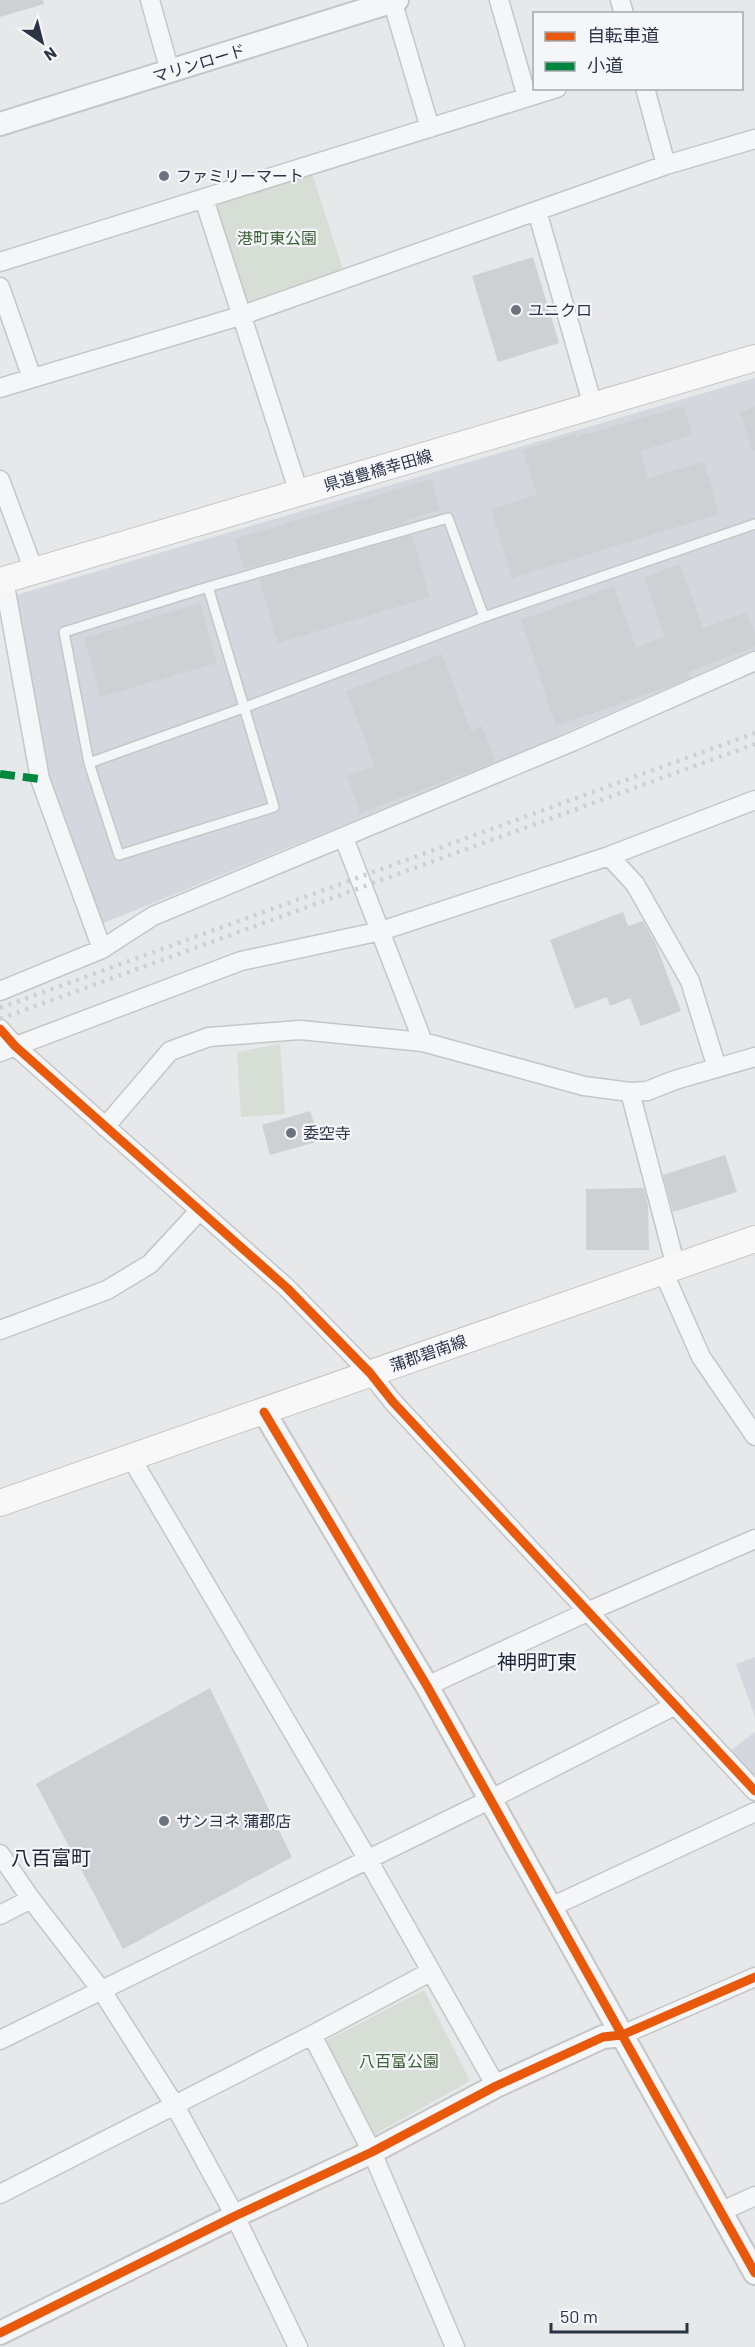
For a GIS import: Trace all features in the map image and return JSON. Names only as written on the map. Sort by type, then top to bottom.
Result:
[{"type":"main road","name":"県道豊橋幸田線","points":[[2,580],[755,358]]},
{"type":"main road","name":"蒲郡碧南線","points":[[0,1503],[755,1239]]},
{"type":"street","points":[[150,0],[170,72]]},
{"type":"street","points":[[394,0],[430,128]]},
{"type":"street","name":"マリンロード","points":[[0,124],[394,0]]},
{"type":"street","points":[[499,0],[527,97]]},
{"type":"street","points":[[0,262],[550,90]]},
{"type":"street","points":[[646,90],[666,165]]},
{"type":"street","points":[[0,388],[240,316],[666,165],[755,139]]},
{"type":"street","points":[[204,199],[298,493]]},
{"type":"street","points":[[537,211],[593,406]]},
{"type":"street","points":[[0,286],[32,378]]},
{"type":"street","points":[[0,480],[34,571]]},
{"type":"street","points":[[2,580],[40,778],[102,949]]},
{"type":"street","points":[[0,991],[102,949],[153,916],[574,741],[755,661]]},
{"type":"street","points":[[7,1049],[241,961],[381,931],[609,856],[755,800]]},
{"type":"street","points":[[344,838],[423,1042]]},
{"type":"street","points":[[609,856],[635,884],[690,981],[717,1068]]},
{"type":"street","points":[[0,1029],[7,1049],[105,1127],[287,1288],[370,1373],[393,1402],[755,1791]]},
{"type":"street","points":[[105,1127],[170,1051],[209,1037],[300,1030],[423,1042],[584,1086],[630,1092],[647,1091],[675,1080],[755,1057]]},
{"type":"street","points":[[630,1092],[669,1269],[701,1357],[755,1436]]},
{"type":"street","points":[[0,1329],[107,1290],[150,1264],[199,1211]]},
{"type":"street","points":[[264,1412],[427,1686],[755,2273]]},
{"type":"street","points":[[130,1456],[367,1858],[496,2086]]},
{"type":"street","points":[[427,1686],[587,1612],[755,1539]]},
{"type":"street","points":[[0,2040],[489,1800],[676,1705]]},
{"type":"street","points":[[552,1907],[755,1812]]},
{"type":"street","points":[[0,1854],[31,1899],[102,1991],[174,2104],[235,2216],[298,2347]]},
{"type":"street","points":[[0,1915],[31,1899]]},
{"type":"street","points":[[0,2194],[312,2035],[430,1972]]},
{"type":"street","points":[[0,2333],[235,2216],[372,2152],[496,2086],[603,2037],[622,2035],[755,1977]]},
{"type":"street","points":[[312,2035],[372,2152],[455,2347]]},
{"type":"street","points":[[720,2212],[755,2196]]},
{"type":"lane","points":[[208,587],[274,807],[119,855],[88,763],[64,632],[208,587],[448,518],[484,617]]},
{"type":"lane","points":[[88,763],[243,708],[484,617],[755,524]]},
{"type":"shaded area","points":[[755,378],[755,650],[496,763],[99,925],[45,776],[16,595]]},
{"type":"shaded area","points":[[755,1657],[755,1717],[736,1664]]},
{"type":"shaded area","points":[[755,1732],[755,1791],[723,1756]]},
{"type":"green space","name":"港町東公園","points":[[312,173],[344,273],[249,305],[245,304],[213,212],[220,201]]},
{"type":"green space","points":[[280,1044],[285,1114],[241,1117],[237,1052]]},
{"type":"green space","name":"八百富公園","points":[[424,1990],[470,2081],[375,2134],[322,2043]]},
{"type":"building","points":[[0,0],[43,0],[44,4],[0,17]]},
{"type":"building","name":"ユニクロ","points":[[533,257],[559,343],[498,362],[472,276]]},
{"type":"building","points":[[684,406],[692,435],[640,451],[648,478],[704,462],[719,514],[512,578],[491,509],[537,495],[523,450]]},
{"type":"building","points":[[755,407],[755,450],[752,450],[740,412]]},
{"type":"building","points":[[431,479],[440,510],[407,520],[408,522],[244,569],[235,539]]},
{"type":"building","points":[[412,535],[430,597],[278,643],[259,579]]},
{"type":"building","points":[[680,564],[703,628],[747,612],[755,634],[755,647],[688,672],[690,678],[681,682],[556,726],[521,620],[614,586],[636,647],[665,637],[644,577]]},
{"type":"building","points":[[200,603],[217,663],[100,697],[84,638]]},
{"type":"building","points":[[442,654],[471,731],[482,726],[495,762],[360,813],[347,776],[375,766],[346,691]]},
{"type":"building","points":[[623,912],[628,926],[643,921],[655,942],[681,1011],[641,1026],[630,998],[610,1006],[607,997],[575,1009],[550,940]]},
{"type":"building","name":"委空寺","points":[[310,1111],[320,1141],[270,1155],[262,1125]]},
{"type":"building","points":[[725,1155],[737,1192],[673,1212],[663,1175]]},
{"type":"building","points":[[644,1188],[648,1206],[649,1250],[586,1250],[586,1189]]},
{"type":"building","name":"サンヨネ 蒲郡店","points":[[210,1688],[292,1857],[123,1949],[36,1784]]},
{"type":"railway","points":[[0,1008],[755,733]]},
{"type":"railway","points":[[0,1019],[755,744]]},
{"type":"marked path","points":[[0,774],[40,779]]},
{"type":"cycle path","points":[[0,1029],[15,1046],[287,1288],[370,1373],[393,1402],[755,1791]]},
{"type":"cycle path","points":[[264,1412],[427,1686],[755,2273]]},
{"type":"cycle path","points":[[0,2333],[235,2216],[372,2152],[496,2086],[603,2037],[622,2035],[755,1977]]},
{"type":"place","name":"ファミリーマート","points":[[164,176]]},
{"type":"place","name":"ユニクロ","points":[[516,310]]},
{"type":"place","name":"委空寺","points":[[291,1133]]},
{"type":"place","name":"サンヨネ 蒲郡店","points":[[164,1821]]},
{"type":"district","name":"神明町東","points":[[537,1662]]},
{"type":"district","name":"八百富町","points":[[51,1858]]}]
